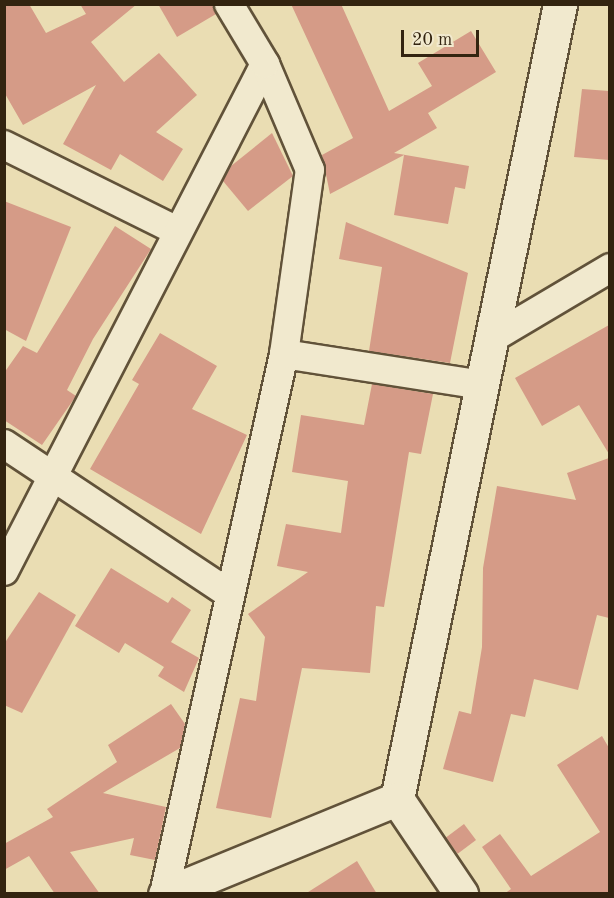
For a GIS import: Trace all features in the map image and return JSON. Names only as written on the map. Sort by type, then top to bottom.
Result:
[{"type":"street","points":[[164,894],[284,354],[310,170],[265,64],[229,4]]},
{"type":"street","points":[[461,894],[397,799],[481,385],[494,337],[560,4]]},
{"type":"street","points":[[4,571],[177,231],[265,64]]},
{"type":"street","points":[[4,145],[177,231]]},
{"type":"street","points":[[494,337],[609,268]]},
{"type":"street","points":[[284,354],[481,385]]},
{"type":"street","points":[[4,444],[230,594]]},
{"type":"street","points":[[164,894],[397,799]]},
{"type":"building","points":[[4,4],[29,4],[46,33],[86,14],[80,4],[137,4],[91,42],[124,82],[159,53],[197,95],[156,132],[183,149],[163,181],[120,154],[111,170],[63,144],[96,85],[23,125],[4,92]]},
{"type":"building","points":[[158,4],[213,4],[216,14],[177,37]]},
{"type":"building","points":[[291,4],[341,4],[389,111],[432,86],[418,63],[471,31],[496,72],[428,113],[437,128],[394,153],[469,166],[465,189],[455,187],[448,224],[394,215],[404,155],[330,194],[322,155],[353,138]]},
{"type":"building","points":[[582,89],[609,91],[609,160],[574,157]]},
{"type":"building","points":[[272,133],[293,176],[248,211],[223,181],[231,166]]},
{"type":"building","points":[[4,201],[71,227],[26,341],[4,329]]},
{"type":"building","points":[[346,222],[468,273],[450,363],[369,351],[382,267],[339,259]]},
{"type":"building","points":[[115,226],[151,249],[93,339],[67,390],[76,396],[42,445],[4,420],[4,373],[23,346],[37,353]]},
{"type":"building","points":[[609,325],[609,454],[579,405],[542,426],[515,378]]},
{"type":"building","points":[[160,333],[217,366],[192,409],[247,435],[201,534],[90,469],[139,384],[132,380]]},
{"type":"building","points":[[372,384],[433,394],[421,454],[409,452],[384,607],[376,606],[370,673],[302,668],[271,818],[216,808],[240,698],[256,701],[265,637],[248,614],[308,572],[277,566],[286,524],[341,533],[348,481],[292,472],[301,415],[364,425]]},
{"type":"building","points":[[609,458],[609,618],[597,615],[578,690],[534,679],[525,717],[511,714],[493,782],[443,769],[459,711],[471,714],[482,647],[483,568],[497,486],[576,500],[567,473]]},
{"type":"building","points":[[111,568],[168,603],[172,597],[191,610],[171,642],[199,658],[184,692],[158,676],[164,667],[125,643],[119,653],[75,626]]},
{"type":"building","points":[[39,592],[76,615],[22,713],[4,705],[4,644]]},
{"type":"building","points":[[171,704],[185,724],[180,748],[103,793],[166,807],[155,860],[130,855],[134,838],[70,852],[100,894],[55,894],[29,856],[4,870],[4,844],[53,817],[47,809],[117,762],[108,745]]},
{"type":"building","points":[[602,736],[609,748],[609,894],[504,894],[511,889],[482,847],[500,834],[531,876],[600,832],[557,765]]},
{"type":"building","points":[[464,824],[476,840],[458,854],[446,838]]},
{"type":"building","points":[[357,861],[377,894],[305,894]]}]
